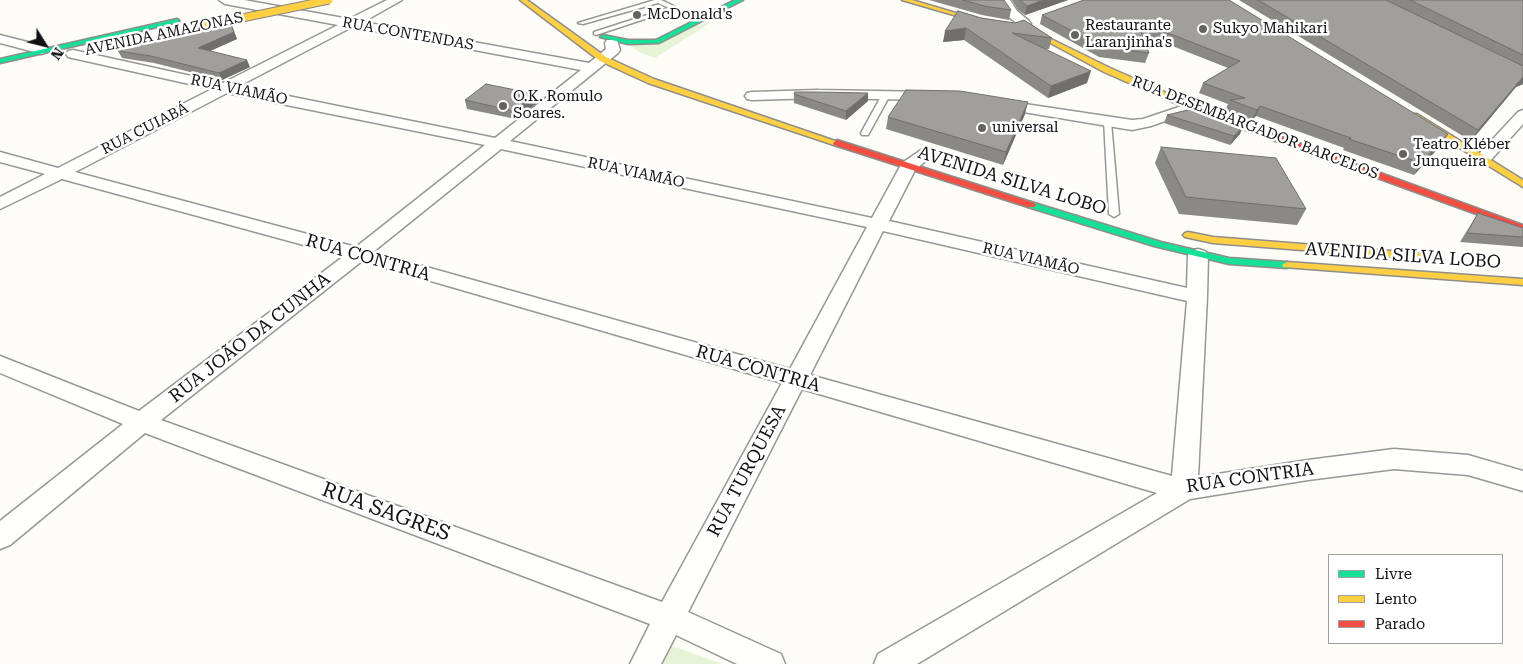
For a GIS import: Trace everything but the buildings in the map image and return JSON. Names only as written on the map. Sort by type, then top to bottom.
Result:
[{"type":"main road","name":"AVENIDA AMAZONAS","points":[[27,67],[175,26],[279,0]]},
{"type":"main road","name":"AVENIDA AMAZONAS","points":[[0,61],[42,50],[329,0]]},
{"type":"main road","name":"AVENIDA SILVA LOBO","points":[[523,0],[597,63],[908,167],[1158,244],[1229,261],[1523,282]]},
{"type":"main road","points":[[905,0],[980,22],[1019,24]]},
{"type":"main road","points":[[604,38],[628,42],[657,42],[689,25],[744,3]]},
{"type":"main road","points":[[711,28],[744,3]]},
{"type":"main road","points":[[571,16],[631,55]]},
{"type":"main road","name":"RUA DESEMBARGADOR BARCELOS","points":[[1019,24],[1107,70],[1191,106],[1523,228]]},
{"type":"main road","points":[[651,81],[656,67]]},
{"type":"main road","points":[[1400,107],[1523,184]]},
{"type":"main road","name":"AVENIDA SILVA LOBO","points":[[910,147],[932,154]]},
{"type":"main road","name":"AVENIDA SILVA LOBO","points":[[1175,232],[1213,240],[1446,258]]},
{"type":"street","name":"RUA CUIABÁ","points":[[0,204],[396,0]]},
{"type":"street","name":"RUA DESEMBARGADOR BARCELOS","points":[[1004,0],[1019,24]]},
{"type":"street","name":"RUA CONTENDAS","points":[[234,1],[349,23],[597,63]]},
{"type":"street","name":"RUA JOÃO DA CUNHA","points":[[0,537],[142,422],[359,254],[613,50],[604,38]]},
{"type":"street","points":[[0,39],[42,50]]},
{"type":"street","name":"RUA VIAMÃO","points":[[73,54],[225,88],[497,143],[877,224],[1197,297]]},
{"type":"street","points":[[747,94],[785,102],[886,95],[948,97]]},
{"type":"street","points":[[984,101],[1132,125],[1146,123],[1191,106]]},
{"type":"street","points":[[1484,158],[1523,115]]},
{"type":"street","name":"RUA TURQUESA","points":[[645,664],[908,167],[932,154]]},
{"type":"street","name":"RUA CONTRIA","points":[[0,157],[359,254],[794,380],[1184,490],[1308,470],[1394,459],[1468,465],[1523,481]]},
{"type":"street","points":[[889,664],[1184,490],[1198,255]]},
{"type":"street","name":"RUA SAGRES","points":[[0,364],[142,422],[670,618],[770,664]]},
{"type":"lane","points":[[581,23],[658,1],[676,8],[604,38]]},
{"type":"lane","points":[[865,132],[886,95]]},
{"type":"lane","points":[[1107,122],[1114,213]]},
{"type":"green space","points":[[713,21],[655,58],[639,52],[630,45]]},
{"type":"green space","points":[[672,646],[722,664],[662,664]]},
{"type":"traffic: fast","points":[[603,37],[628,42],[657,42],[740,0]]},
{"type":"traffic: fast","points":[[0,61],[177,21]]},
{"type":"traffic: fast","points":[[1031,205],[1158,244],[1229,261],[1287,265]]},
{"type":"traffic: slow","points":[[174,32],[329,0]]},
{"type":"traffic: slow","points":[[523,0],[603,59],[651,81],[837,143]]},
{"type":"traffic: slow","points":[[905,0],[990,24]]},
{"type":"traffic: slow","points":[[1025,24],[1045,38],[1107,70],[1191,107],[1257,131]]},
{"type":"traffic: slow","points":[[1414,116],[1523,184]]},
{"type":"traffic: slow","points":[[1188,235],[1213,240],[1429,257]]},
{"type":"traffic: slow","points":[[1287,265],[1523,282]]},
{"type":"traffic: jam","points":[[1257,131],[1523,228]]},
{"type":"traffic: jam","points":[[837,143],[1031,205]]},
{"type":"place","name":"McDonald's","points":[[637,15]]},
{"type":"place","name":"Sukyo Mahikari","points":[[1203,29]]},
{"type":"place","name":"Restaurante Laranjinha's","points":[[1075,35]]},
{"type":"place","name":"O.K. Romulo Soares.","points":[[503,106]]},
{"type":"place","name":"universal","points":[[982,128]]},
{"type":"place","name":"Teatro Kléber Junqueira","points":[[1403,154]]}]
